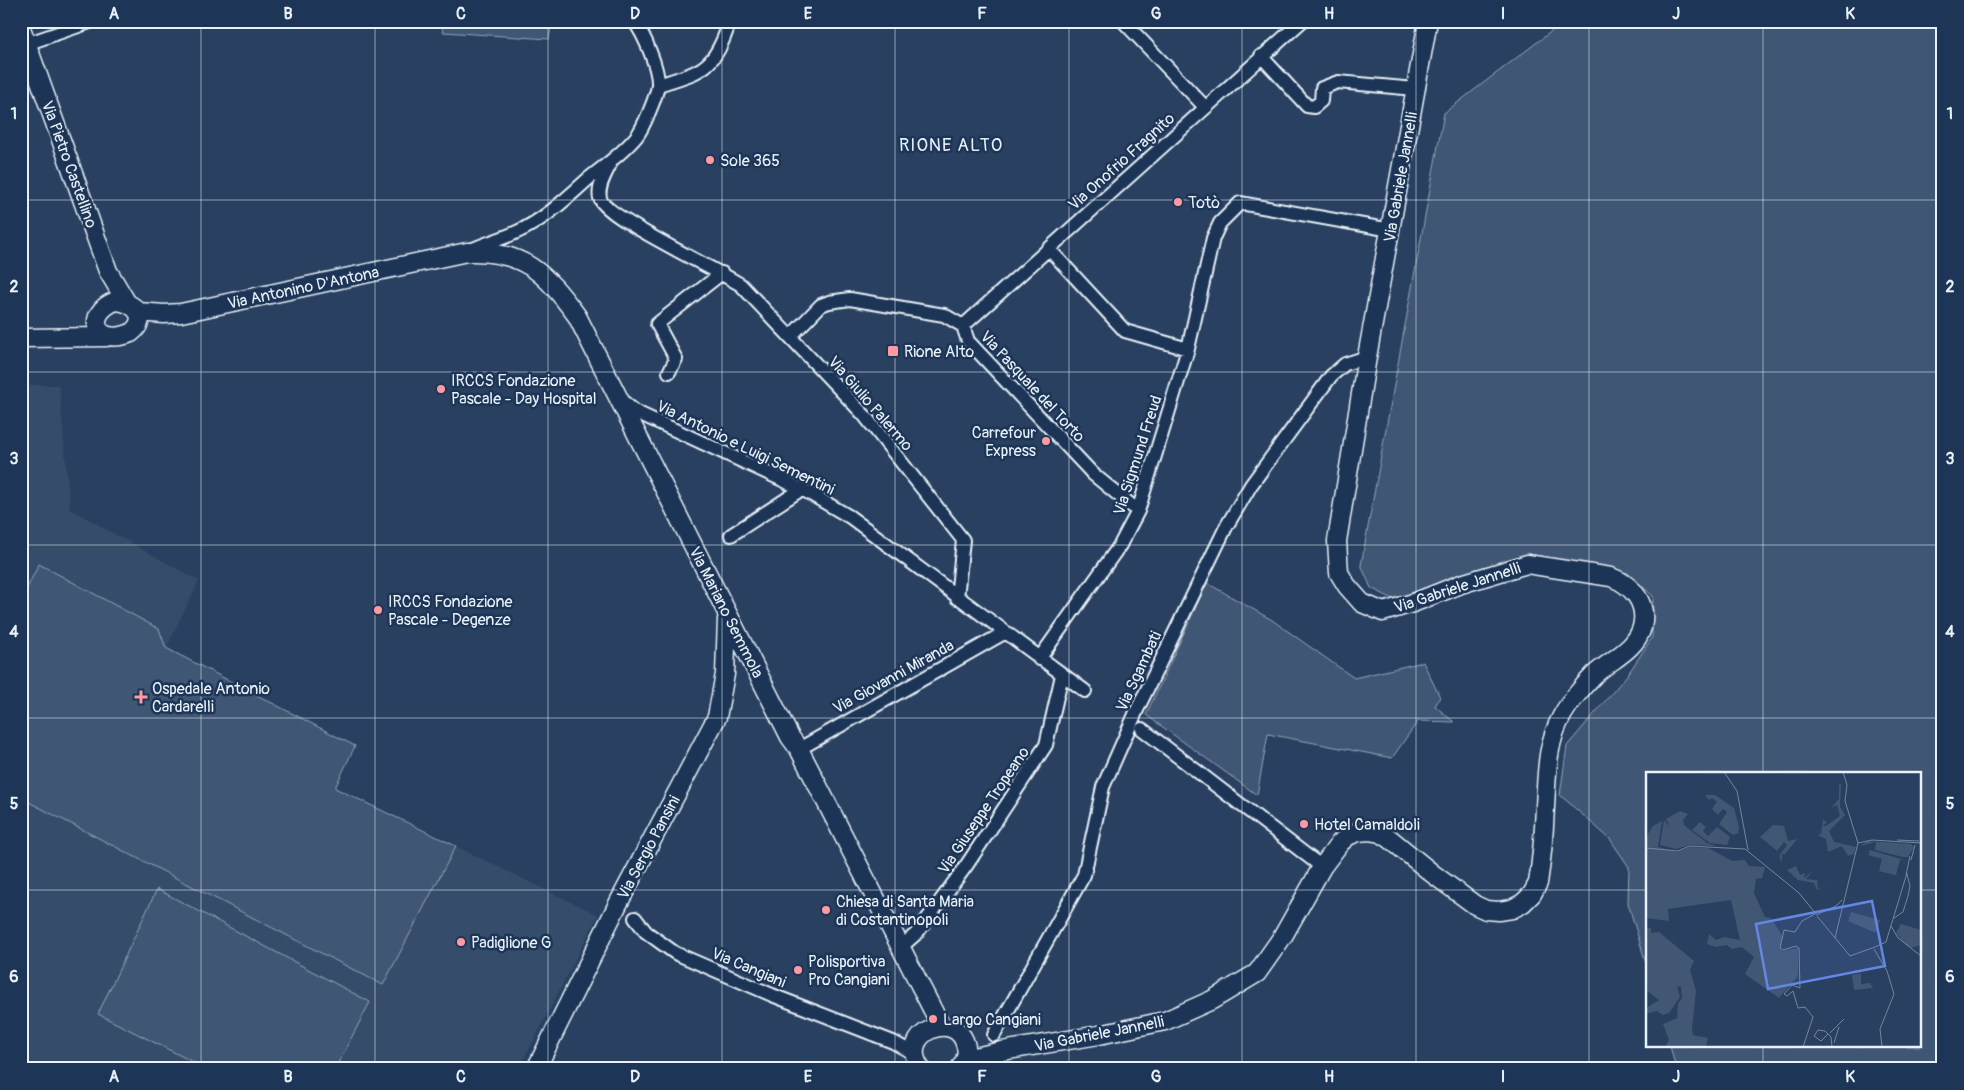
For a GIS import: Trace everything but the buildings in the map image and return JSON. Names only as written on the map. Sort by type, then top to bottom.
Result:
[{"type":"main road","name":"Via Gabriele Jannelli","points":[[964,1040],[998,1043],[1099,1035],[1165,1021],[1212,1000],[1256,973],[1283,936],[1322,867],[1348,836],[1358,832],[1374,832],[1389,838],[1475,905],[1486,910],[1512,909],[1523,903],[1532,894],[1538,883],[1550,745],[1563,714],[1594,676],[1628,649],[1637,639],[1642,620],[1640,602],[1633,590],[1623,582],[1611,577],[1527,564],[1461,584],[1383,612],[1362,603],[1347,586],[1339,573],[1337,541],[1367,358],[1428,21]]},
{"type":"main road","name":"Via Pietro Castellino","points":[[24,36],[108,272],[133,307]]},
{"type":"main road","name":"Via Antonino D'Antona","points":[[133,307],[164,314],[181,313],[467,252]]},
{"type":"main road","name":"Via Mariano Semmola","points":[[467,252],[499,254],[519,260],[537,270],[554,286],[577,316],[616,397],[697,552],[727,616],[790,737],[799,748],[941,1026]]},
{"type":"main road","name":"Via Pietro Castellino","points":[[105,306],[108,272]]},
{"type":"main road","points":[[21,338],[78,336],[102,332],[131,334],[139,323],[133,307],[116,301],[105,306],[99,314],[102,332]]},
{"type":"main road","name":"Via Sergio Pansini","points":[[536,1069],[619,902],[717,717],[725,674],[727,616]]},
{"type":"main road","points":[[918,1061],[916,1046],[919,1038],[925,1032],[941,1026],[954,1030],[964,1040],[966,1049],[964,1065]]},
{"type":"main road","name":"Via Gabriele Jannelli","points":[[964,1065],[998,1043]]},
{"type":"street","points":[[24,36],[93,21]]},
{"type":"street","points":[[467,252],[518,232],[550,213],[601,168],[611,162],[636,137],[644,126],[658,85],[651,54],[640,28],[634,21]]},
{"type":"street","points":[[658,85],[694,74],[707,66],[724,40],[730,21]]},
{"type":"street","points":[[1123,21],[1204,107]]},
{"type":"street","name":"Via Onofrio Fragnito","points":[[963,326],[1204,107],[1302,21]]},
{"type":"street","points":[[1261,56],[1307,106],[1314,107],[1321,101],[1322,88],[1338,82],[1415,89]]},
{"type":"street","name":"Via Giulio Palermo","points":[[611,162],[600,188],[600,198],[604,207],[625,222],[722,272],[741,285],[864,415],[964,540],[957,598]]},
{"type":"street","name":"Via Sigmund Freud","points":[[1039,659],[1120,545],[1138,511],[1188,350],[1213,238],[1220,223],[1240,203],[1391,230]]},
{"type":"street","points":[[1049,249],[1125,330],[1188,350]]},
{"type":"street","points":[[668,372],[676,359],[657,324],[722,272]]},
{"type":"street","name":"Via Pasquale del Torto","points":[[790,337],[821,304],[828,302],[850,299],[944,315],[963,326],[968,341],[1093,474],[1138,511]]},
{"type":"street","name":"Via Sgambati","points":[[998,1043],[1084,875],[1103,787],[1141,702],[1226,527],[1251,484],[1331,376],[1345,364],[1367,358]]},
{"type":"street","name":"Via Antonio e Luigi Sementini","points":[[616,397],[636,412],[802,489],[850,517],[957,598]]},
{"type":"street","points":[[731,535],[802,489]]},
{"type":"street","points":[[957,598],[1085,691]]},
{"type":"street","name":"Via Giovanni Miranda","points":[[799,748],[1004,633]]},
{"type":"street","name":"Via Giuseppe Tropeano","points":[[901,947],[917,934],[966,866],[1046,745],[1062,675]]},
{"type":"street","points":[[1142,729],[1322,867]]},
{"type":"street","name":"Via Cangiani","points":[[635,918],[646,932],[674,953],[772,995],[893,1042],[918,1061]]},
{"type":"shaded area","points":[[441,21],[552,21],[549,39],[443,32]]},
{"type":"shaded area","points":[[1565,21],[1943,21],[1943,1069],[1676,1069],[1671,1048],[1922,1048],[1922,772],[1646,772],[1646,963],[1628,903],[1629,867],[1610,839],[1560,795],[1567,746],[1628,674],[1652,638],[1653,596],[1628,573],[1529,554],[1393,599],[1371,588],[1361,565],[1444,113]]},
{"type":"shaded area","name":"Ospedale Antonio Cardarelli","points":[[26,354],[29,385],[59,385],[70,509],[199,581],[166,648],[355,746],[335,788],[598,915],[519,1069],[21,1069],[21,355]]},
{"type":"shaded area","points":[[39,564],[159,629],[166,648],[355,746],[335,788],[456,846],[383,985],[21,798],[21,600]]},
{"type":"shaded area","points":[[1207,583],[1272,620],[1354,678],[1423,662],[1440,697],[1435,706],[1454,722],[1418,721],[1392,758],[1268,734],[1257,795],[1146,715]]},
{"type":"shaded area","points":[[157,889],[370,1002],[335,1069],[207,1069],[98,1014]]},
{"type":"place","name":"Sole 365","points":[[710,160]]},
{"type":"place","name":"Totò","points":[[1178,202]]},
{"type":"place","name":"Rione Alto","points":[[893,351]]},
{"type":"place","name":"IRCCS Fondazione Pascale - Day Hospital","points":[[441,389]]},
{"type":"place","name":"Carrefour Express","points":[[1046,441]]},
{"type":"place","name":"IRCCS Fondazione Pascale - Degenze","points":[[378,610]]},
{"type":"place","name":"Ospedale Antonio Cardarelli","points":[[141,697]]},
{"type":"place","name":"Hotel Camaldoli","points":[[1304,824]]},
{"type":"place","name":"Chiesa di Santa Maria di Costantinopoli","points":[[826,910]]},
{"type":"place","name":"Padiglione G","points":[[461,942]]},
{"type":"place","name":"Polisportiva Pro Cangiani","points":[[798,970]]},
{"type":"place","name":"Largo Cangiani","points":[[933,1019]]},
{"type":"district","name":"RIONE ALTO","points":[[951,145]]}]
